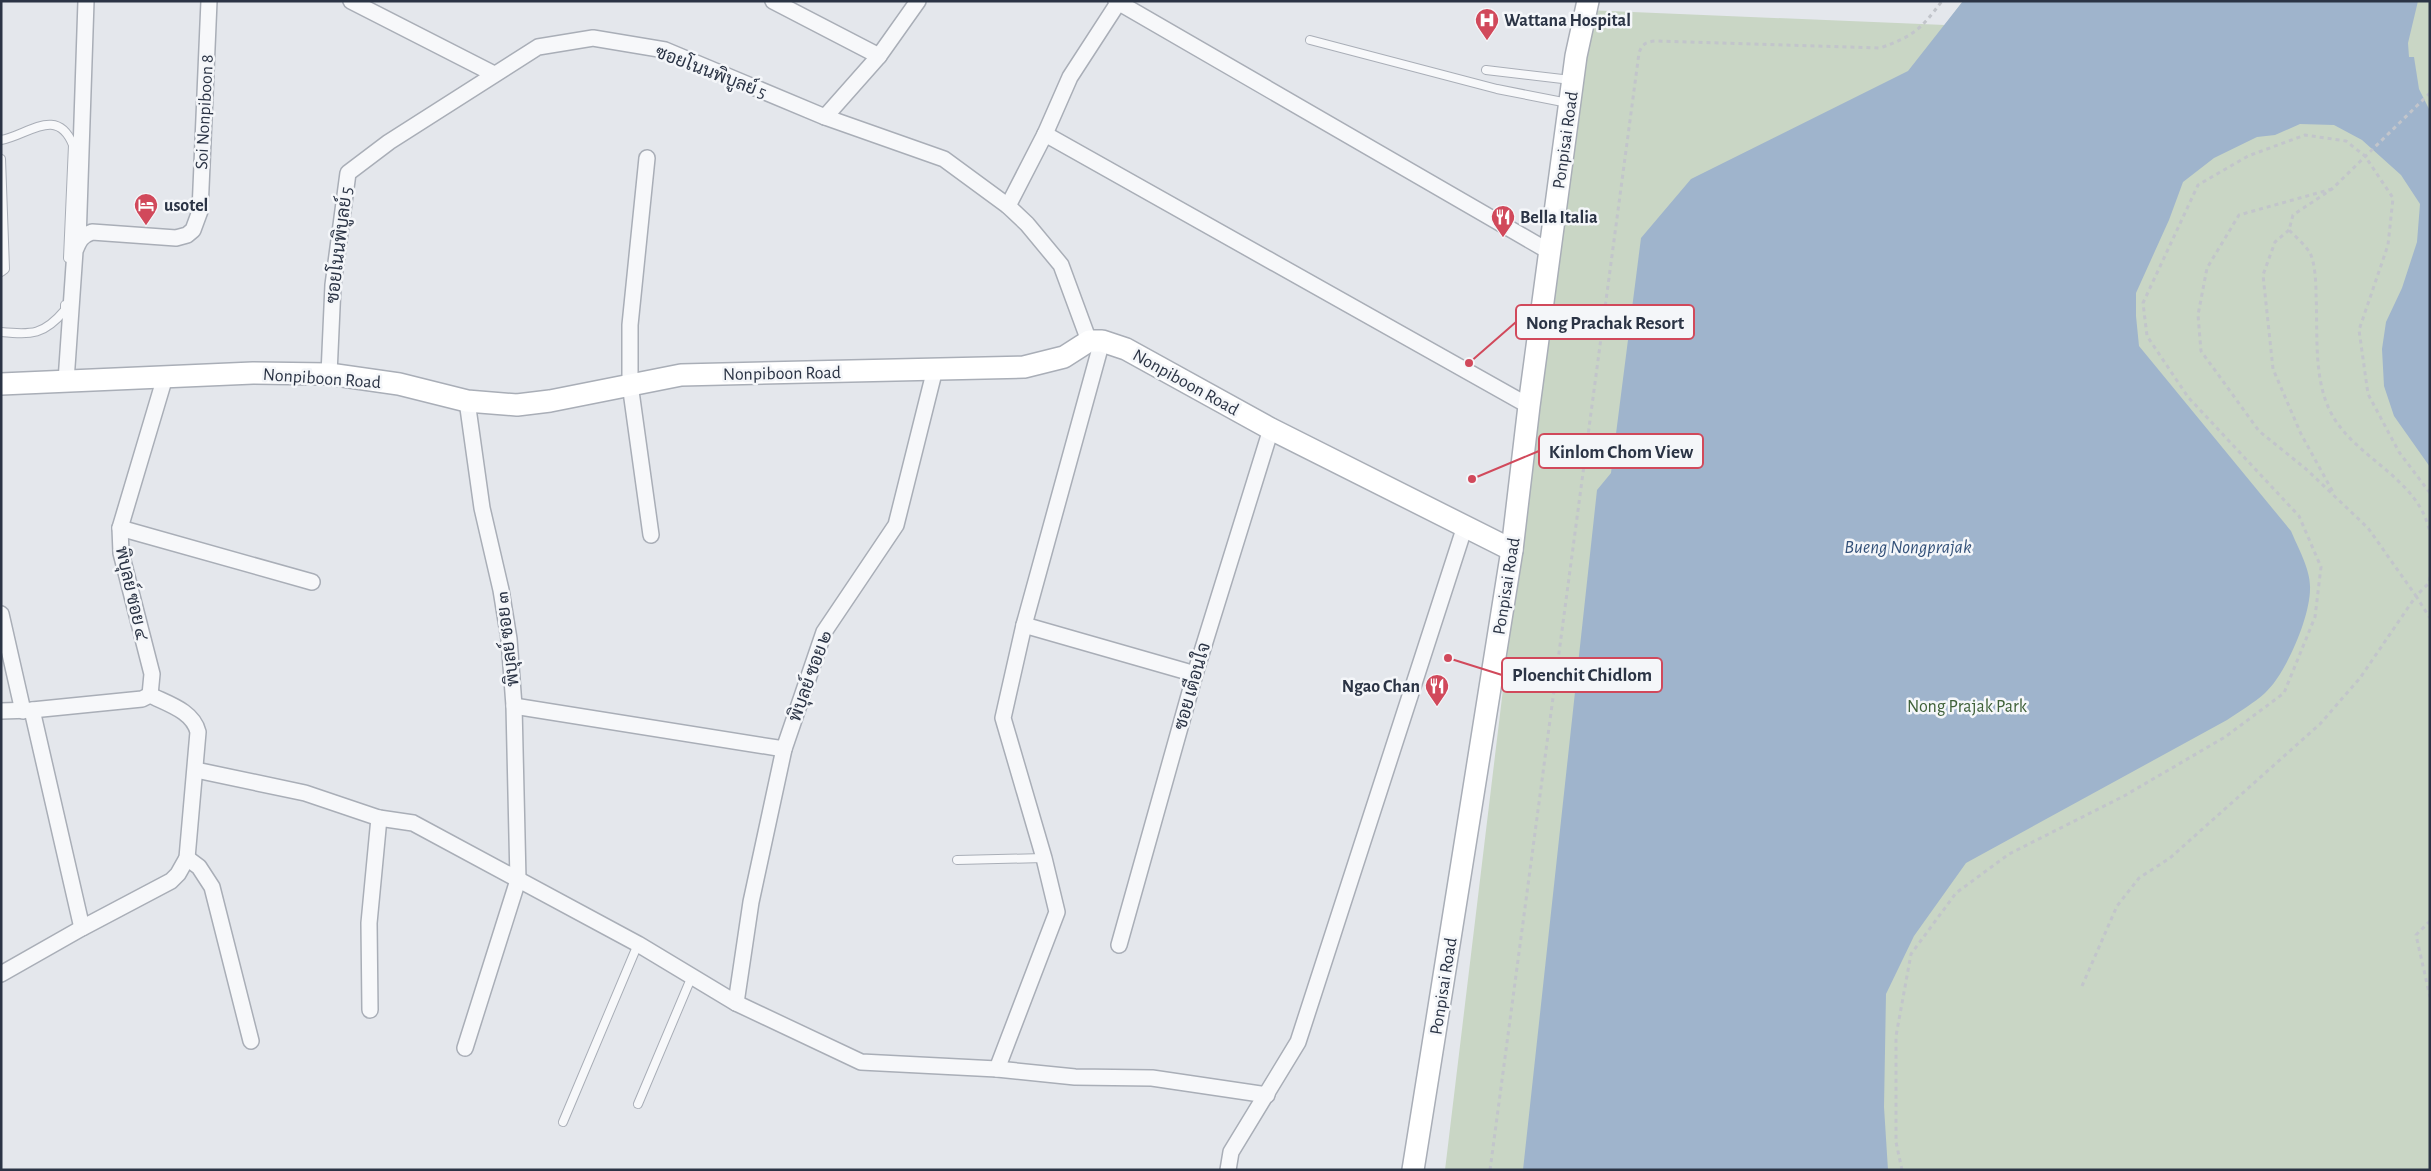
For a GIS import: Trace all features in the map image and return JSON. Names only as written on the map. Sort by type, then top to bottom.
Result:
[{"type":"street","points":[[66,381],[75,251],[78,241],[86,1]]},
{"type":"street","name":"Soi Nonpiboon 8","points":[[78,241],[84,235],[92,232],[176,238],[187,235],[193,230],[200,211],[209,1]]},
{"type":"street","points":[[351,1],[494,74]]},
{"type":"street","points":[[774,1],[879,56]]},
{"type":"street","points":[[825,117],[879,56],[918,1]]},
{"type":"street","name":"Ponpisai Road","points":[[1413,1170],[1512,550],[1572,80],[1588,1]]},
{"type":"street","points":[[1008,206],[1045,134],[1070,77],[1117,2],[1550,252]]},
{"type":"street","name":"ซอยโนนพิบูลย์ 5","points":[[328,374],[333,285],[348,173],[389,142],[538,47],[593,38],[665,50],[825,117],[944,159],[1008,206],[1027,224],[1061,265],[1096,341]]},
{"type":"street","points":[[1045,134],[1529,406]]},
{"type":"street","points":[[646,158],[633,273],[630,325],[630,384],[651,535]]},
{"type":"street","points":[[997,1069],[1057,912],[1044,858],[1003,718],[1024,625],[1096,341]]},
{"type":"street","name":"Nonpiboon Road","points":[[1,384],[253,373],[328,374],[399,384],[467,401],[517,405],[550,401],[681,375],[1024,367],[1064,357],[1096,341],[1126,349],[1271,429],[1512,550]]},
{"type":"street","name":"พิบุลย์ ซอย ๒","points":[[736,1003],[751,902],[784,749],[824,632],[896,525],[935,369]]},
{"type":"street","name":"พิบุลย์ ซอย ๔","points":[[150,695],[152,674],[121,553],[120,528],[165,377]]},
{"type":"street","name":"พิบุลย์ ซอย ๓","points":[[465,1048],[518,880],[514,706],[509,639],[501,590],[482,508],[467,401]]},
{"type":"street","name":"ซอย เตือนใจ","points":[[1119,945],[1195,674],[1271,429]]},
{"type":"street","points":[[1228,1170],[1231,1152],[1298,1042],[1465,526]]},
{"type":"street","points":[[120,528],[312,582]]},
{"type":"street","points":[[1,614],[28,710],[82,928]]},
{"type":"street","points":[[1024,625],[1195,674]]},
{"type":"street","points":[[1,711],[142,699],[150,695],[189,715],[196,722],[198,732],[187,858],[178,874],[171,881],[1,974]]},
{"type":"street","points":[[514,706],[784,749]]},
{"type":"street","points":[[196,770],[305,793],[379,818],[413,822],[638,944],[736,1003],[860,1062],[997,1069],[1075,1077],[1152,1078],[1267,1095]]},
{"type":"street","points":[[370,1010],[369,923],[379,818]]},
{"type":"street","points":[[187,858],[199,867],[212,887],[250,1041]]},
{"type":"lane","points":[[1310,40],[1497,89],[1569,104]]},
{"type":"lane","points":[[1486,70],[1572,80]]},
{"type":"lane","points":[[1,140],[9,139],[21,132],[41,125],[59,126],[69,134],[73,145],[65,310],[45,330],[34,334],[1,332]]},
{"type":"lane","points":[[1,158],[6,269],[1,272]]},
{"type":"lane","points":[[957,860],[1044,858]]},
{"type":"lane","points":[[563,1122],[638,944]]},
{"type":"lane","points":[[638,1104],[692,976]]},
{"type":"path","points":[[1490,1170],[1638,53],[1641,46],[1647,42],[1655,41],[1880,48],[1913,34],[1924,25],[1942,1]]},
{"type":"path","points":[[2335,497],[2301,434],[2273,369],[2263,275],[2275,242],[2289,230],[2293,215],[2332,189],[2430,93]]},
{"type":"path","points":[[1902,1170],[1896,1142],[1896,1036],[1911,954],[1956,892],[2009,854],[2124,796],[2225,737],[2284,693],[2315,618],[2320,567],[2299,516],[2188,397],[2147,336],[2143,303],[2198,184],[2248,156],[2305,135],[2346,141],[2365,156],[2393,198],[2388,245],[2359,330],[2368,394],[2399,452],[2430,493]]},
{"type":"path","points":[[2332,189],[2239,215],[2206,268],[2198,315],[2201,351],[2259,431],[2306,469],[2368,528],[2430,618]]},
{"type":"path","points":[[2289,230],[2310,254],[2316,282],[2321,388],[2329,410],[2340,430],[2392,474],[2409,493],[2428,523],[2430,533]]},
{"type":"path","points":[[2082,986],[2117,906],[2139,878],[2170,858],[2320,724],[2360,678],[2416,596],[2429,583],[2430,577]]},
{"type":"path","points":[[2430,921],[2416,935],[2430,996]]},
{"type":"green space","name":"Nong Prajak Park","points":[[1963,1],[2430,1],[2430,1170],[1445,1170],[1585,10],[1945,25]]},
{"type":"water","name":"Bueng Nongprajak","points":[[1963,1],[2418,1],[2408,43],[2409,57],[2414,57],[2419,89],[2430,111],[2430,467],[2394,416],[2384,386],[2382,349],[2386,322],[2402,288],[2417,242],[2420,204],[2401,175],[2362,140],[2334,125],[2300,124],[2275,135],[2257,137],[2214,158],[2183,182],[2169,220],[2136,293],[2139,346],[2291,531],[2306,567],[2310,589],[2309,601],[2301,629],[2281,673],[2265,693],[2227,720],[1966,863],[1914,936],[1886,994],[1884,1107],[1888,1170],[1523,1170],[1597,490],[1611,473],[1641,238],[1691,179],[1908,71]]},
{"type":"place","name":"Wattana Hospital","points":[[1487,41]]},
{"type":"place","name":"usotel","points":[[146,226]]},
{"type":"place","name":"Bella Italia","points":[[1503,238]]},
{"type":"place","name":"Nong Prachak Resort","points":[[1469,363]]},
{"type":"place","name":"Kinlom Chom View","points":[[1472,479]]},
{"type":"place","name":"Ploenchit Chidlom","points":[[1448,658]]},
{"type":"place","name":"Ngao Chan","points":[[1437,707]]}]
